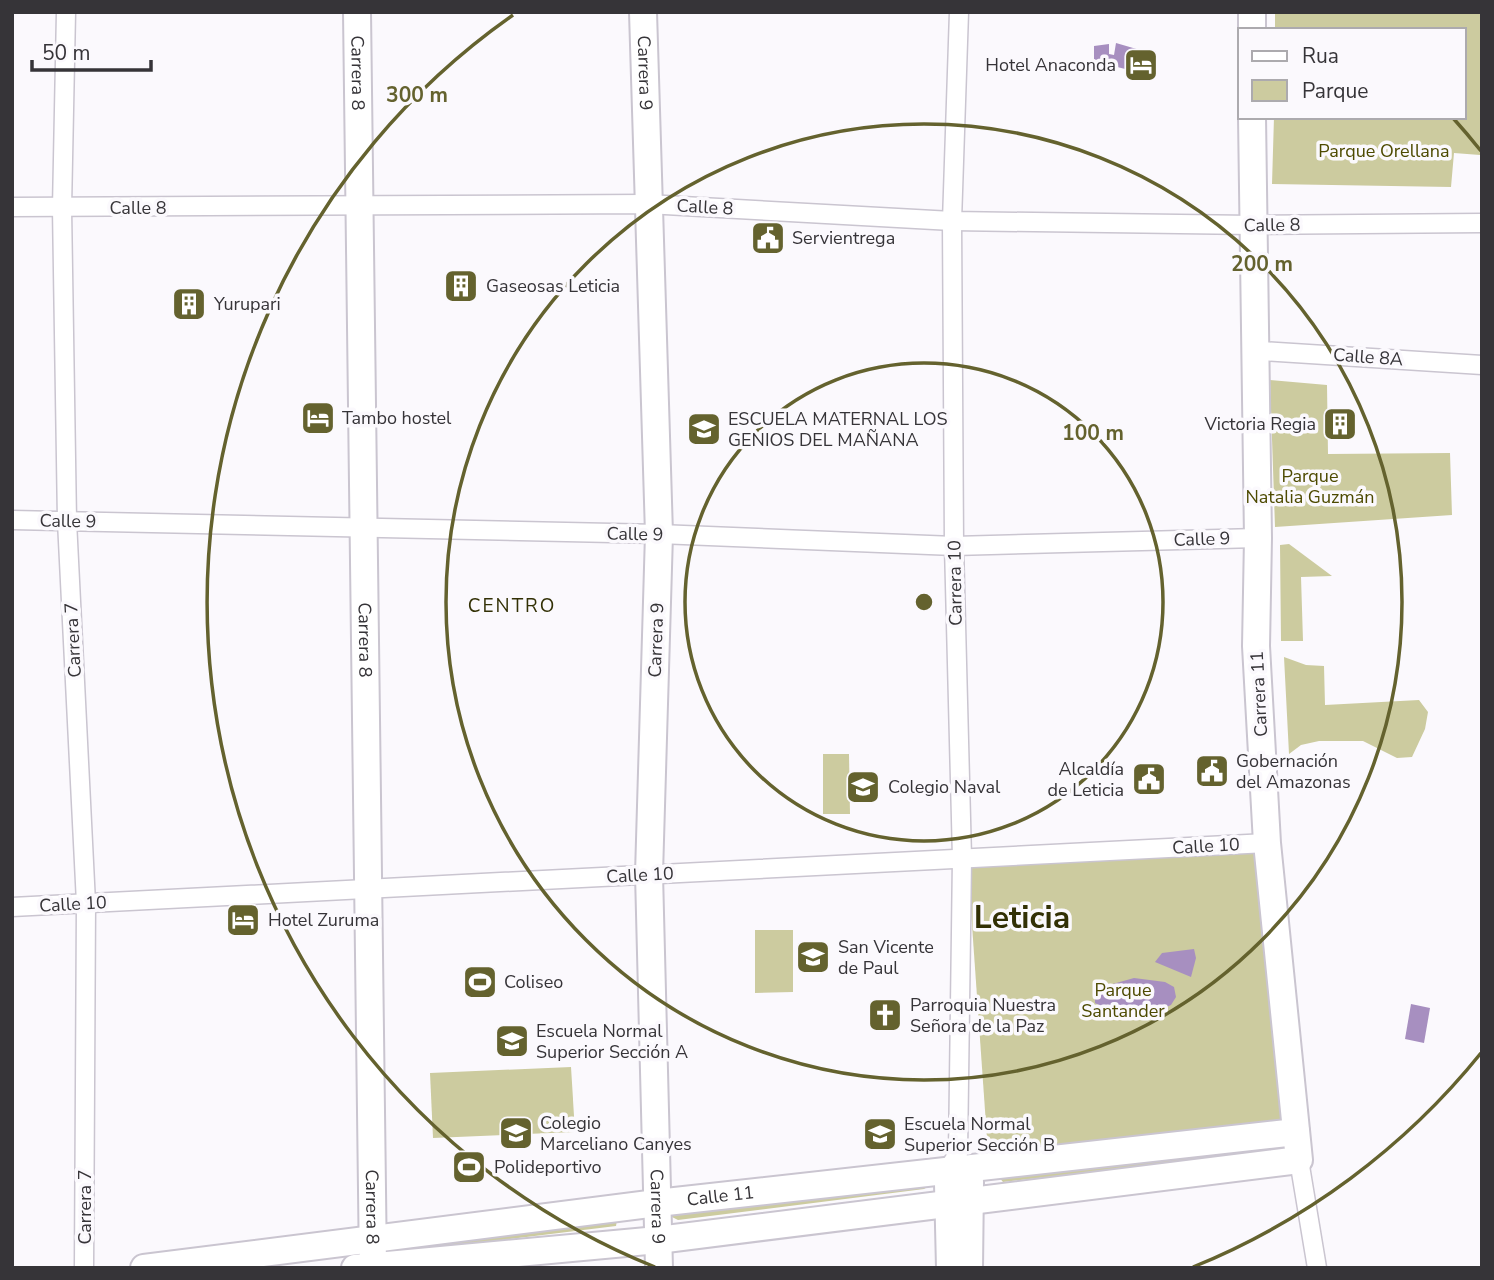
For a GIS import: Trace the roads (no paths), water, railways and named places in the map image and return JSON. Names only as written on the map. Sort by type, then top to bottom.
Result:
[{"type":"street","name":"Carrera 7","points":[[66,12],[62,208],[67,521],[86,903],[85,1268]]},
{"type":"street","name":"Carrera 8","points":[[358,12],[374,1239],[367,1267]]},
{"type":"street","name":"Carrera 9","points":[[643,12],[659,534],[649,874],[659,1268]]},
{"type":"street","name":"Carrera 10","points":[[959,12],[952,221],[954,546],[962,858],[958,1165],[959,1200],[969,1268]]},
{"type":"street","name":"Carrera 11","points":[[1252,119],[1258,538],[1256,646],[1267,843],[1299,1160],[1317,1268]]},
{"type":"street","name":"Calle 8","points":[[12,207],[360,208],[647,204],[952,221],[1252,225],[1482,223]]},
{"type":"street","name":"Calle 8A","points":[[1255,346],[1261,351],[1482,365]]},
{"type":"street","name":"Calle 9","points":[[12,520],[365,530],[659,534],[954,546],[1258,538]]},
{"type":"street","name":"Calle 10","points":[[12,907],[1267,843]]},
{"type":"street","name":"Calle 11","points":[[144,1268],[958,1165],[1296,1132]]},
{"type":"street","name":"Calle 11","points":[[367,1267],[658,1240],[959,1200],[1299,1160]]},
{"type":"street","name":"Carrera 10","points":[[950,1268],[959,1200]]},
{"type":"place","name":"Hotel Anaconda","points":[[1141,65]]},
{"type":"place","name":"Servientrega","points":[[768,238]]},
{"type":"place","name":"Gaseosas Leticia","points":[[461,286]]},
{"type":"place","name":"Yurupari","points":[[189,304]]},
{"type":"place","name":"Tambo hostel","points":[[318,418]]},
{"type":"place","name":"Victoria Regia","points":[[1340,424]]},
{"type":"place","name":"ESCUELA MATERNAL LOS GENIOS DEL MAÑANA","points":[[704,429]]},
{"type":"place","name":"Gobernación del Amazonas","points":[[1212,771]]},
{"type":"place","name":"Alcaldía de Leticia","points":[[1149,779]]},
{"type":"place","name":"Colegio Naval","points":[[863,787]]},
{"type":"place","name":"Hotel Zuruma","points":[[243,920]]},
{"type":"place","name":"San Vicente de Paul","points":[[813,957]]},
{"type":"place","name":"Coliseo","points":[[480,982]]},
{"type":"place","name":"Parroquia Nuestra Señora de la Paz","points":[[885,1015]]},
{"type":"place","name":"Escuela Normal Superior Sección A","points":[[512,1041]]},
{"type":"place","name":"Colegio Marceliano Canyes","points":[[516,1133]]},
{"type":"place","name":"Escuela Normal Superior Sección B","points":[[880,1134]]},
{"type":"place","name":"Polideportivo","points":[[469,1167]]},
{"type":"district","name":"CENTRO","points":[[512,606]]},
{"type":"district","name":"Leticia","points":[[1022,917]]},
{"type":"park label","name":"Parque Orellana","points":[[1384,151]]},
{"type":"park label","name":"Parque Natalia Guzmán","points":[[1310,486]]},
{"type":"park label","name":"Parque Santander","points":[[1123,1000]]}]
